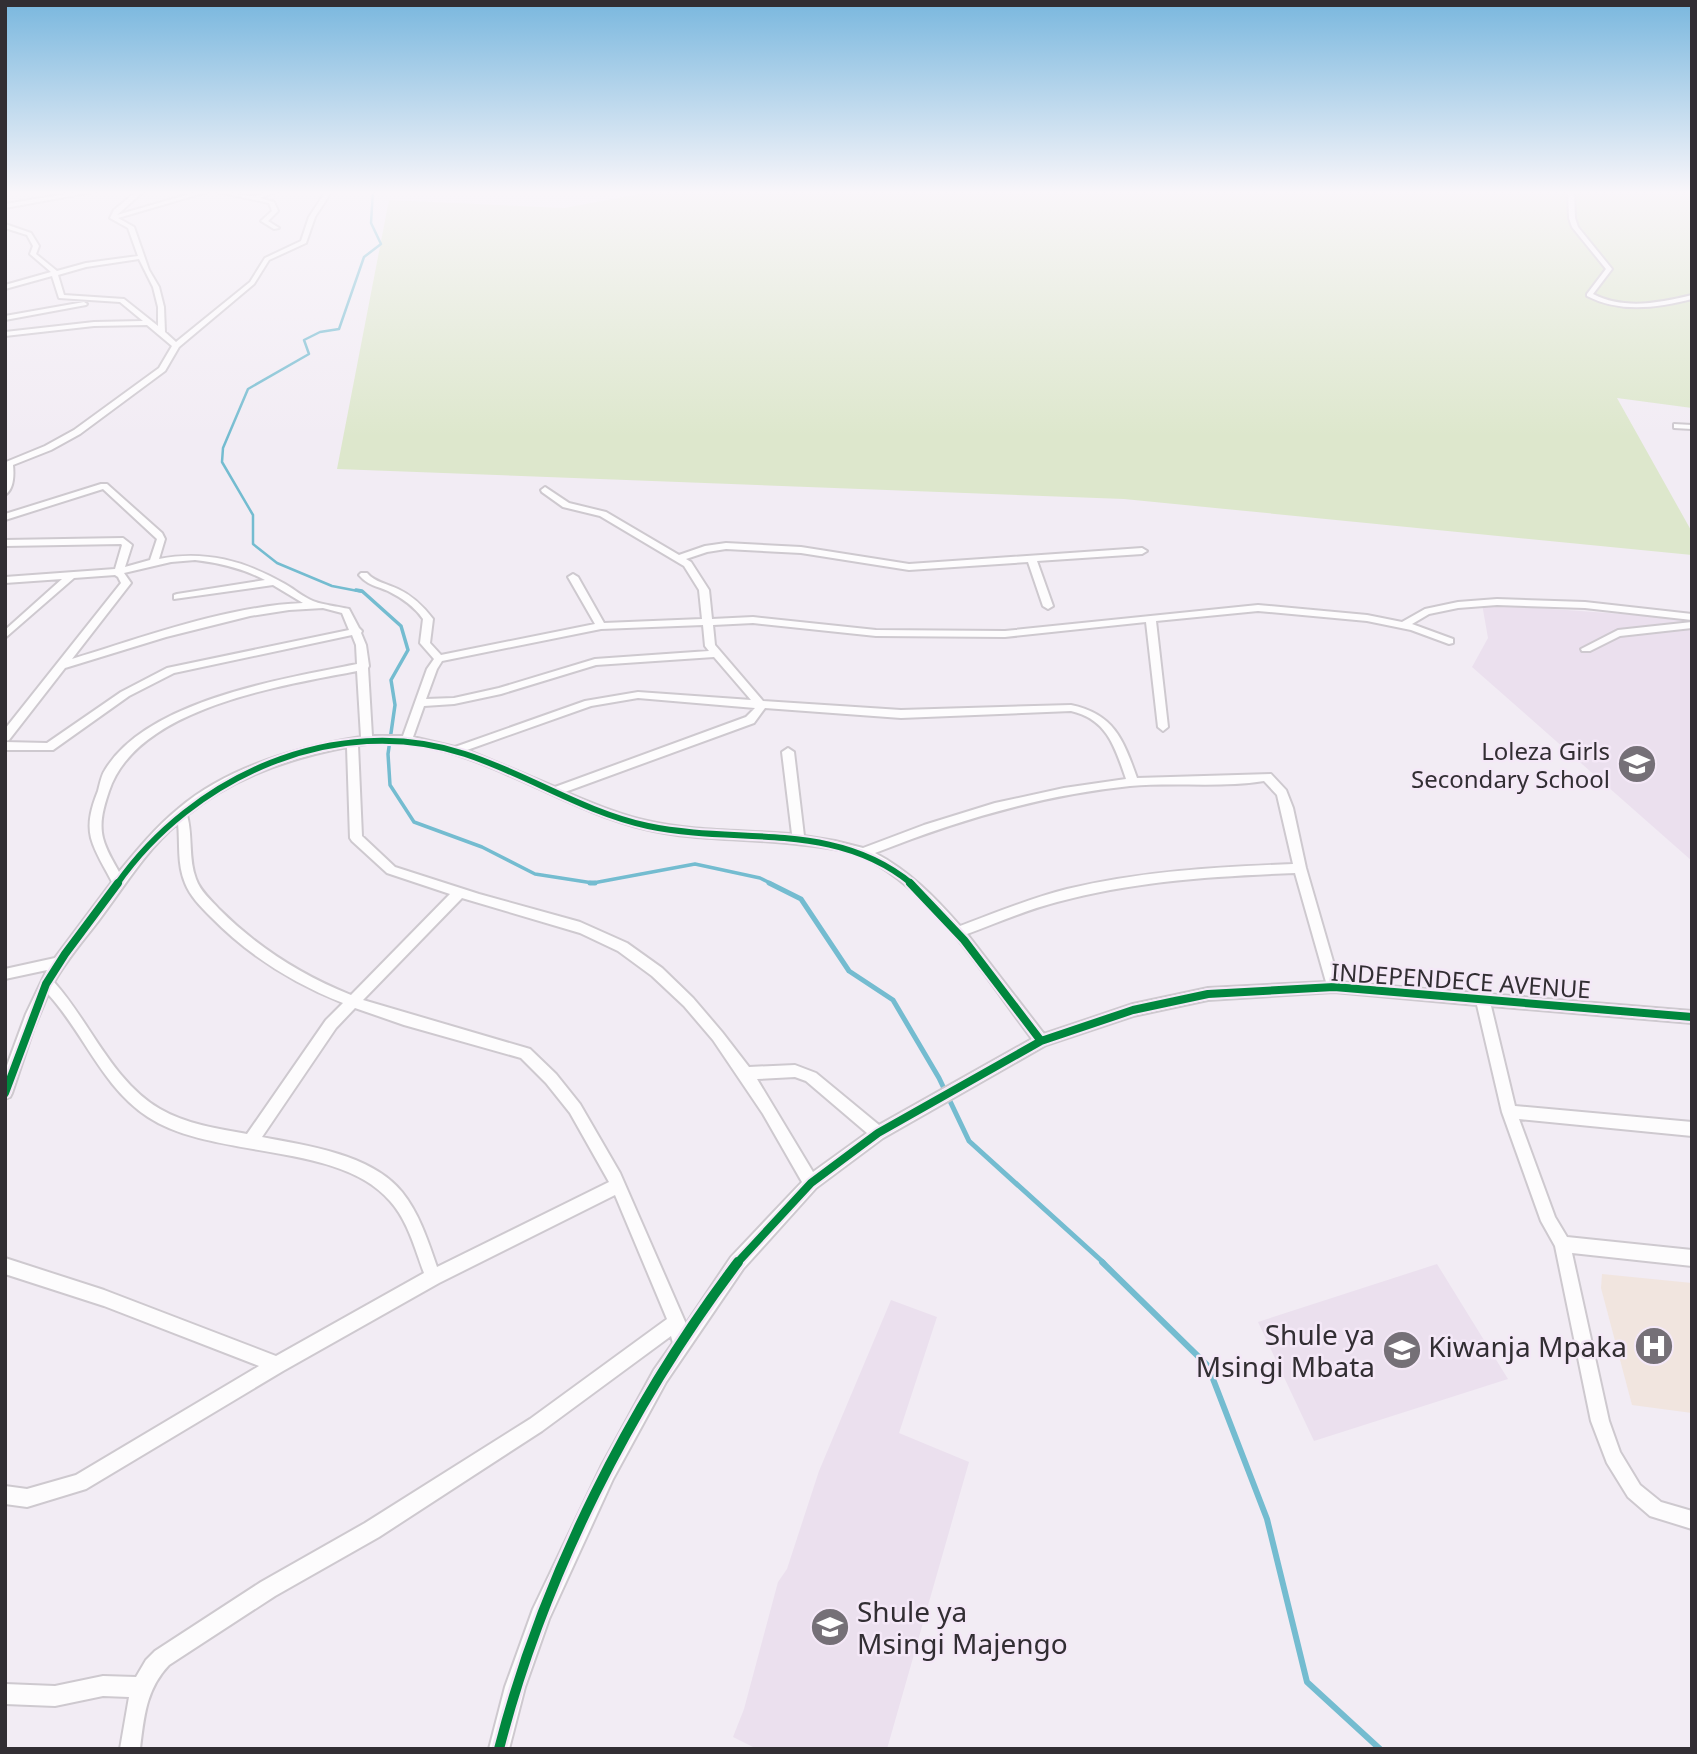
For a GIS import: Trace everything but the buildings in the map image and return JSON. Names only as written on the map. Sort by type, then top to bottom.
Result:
[{"type":"street","points":[[52,273],[56,277],[58,294],[64,299],[125,302],[146,323],[176,346]]},
{"type":"street","points":[[5,287],[67,273]]},
{"type":"street","points":[[149,273],[161,307],[161,333]]},
{"type":"street","points":[[5,492],[10,477],[7,464],[48,449],[77,432],[162,369],[176,346],[252,283],[258,273]]},
{"type":"street","points":[[1606,273],[1589,295],[1604,301],[1636,304],[1692,297]]},
{"type":"street","points":[[5,318],[53,312],[104,300]]},
{"type":"street","points":[[5,334],[94,324],[146,323]]},
{"type":"street","points":[[1677,426],[1692,427]]},
{"type":"street","points":[[5,517],[104,486],[141,521],[159,532],[162,539],[154,561]]},
{"type":"street","points":[[545,490],[566,505],[603,514],[679,558],[694,570],[704,590],[708,640],[715,654],[759,702]]},
{"type":"street","points":[[5,543],[123,541],[127,545],[118,571]]},
{"type":"street","points":[[679,558],[705,549],[726,546],[812,552],[909,567],[1142,551]]},
{"type":"street","points":[[5,580],[118,571],[154,561],[190,556],[234,562],[309,603]]},
{"type":"street","points":[[1032,559],[1048,607]]},
{"type":"street","points":[[5,737],[125,583],[118,571]]},
{"type":"street","points":[[5,635],[72,575]]},
{"type":"street","points":[[364,575],[368,580],[402,594],[423,611],[429,619],[425,643],[439,659]]},
{"type":"street","points":[[573,577],[601,626]]},
{"type":"street","points":[[177,597],[274,582]]},
{"type":"street","points":[[1403,625],[1440,607],[1470,602],[1566,606],[1692,617]]},
{"type":"street","points":[[60,666],[167,634],[288,605],[334,605],[346,611],[357,631],[373,739]]},
{"type":"street","points":[[407,739],[432,669],[439,659],[601,626],[708,620],[767,620],[876,633],[961,635],[1027,633],[1269,608],[1326,612],[1403,625],[1449,641]]},
{"type":"street","points":[[1151,621],[1163,727]]},
{"type":"street","points":[[1586,649],[1618,633],[1692,625]]},
{"type":"street","points":[[5,746],[49,747],[125,695],[171,670],[357,631]]},
{"type":"street","points":[[420,703],[501,691],[595,662],[715,654]]},
{"type":"street","points":[[117,881],[97,838],[96,819],[101,787],[122,753],[161,727],[209,704],[364,666]]},
{"type":"street","points":[[459,749],[553,714],[618,697],[662,695],[901,714],[1081,709],[1104,722],[1113,731],[1133,782]]},
{"type":"street","points":[[553,792],[750,720],[757,716],[759,702]]},
{"type":"street","points":[[5,1093],[47,983],[59,962],[117,881],[181,812],[204,794],[240,774],[285,758],[373,739],[407,739],[459,749],[553,792],[649,826],[799,839],[863,853],[885,864],[914,887],[957,932],[1041,1041]]},
{"type":"street","points":[[352,742],[356,838],[391,870],[459,893],[586,929],[632,954],[662,975],[710,1027],[780,1128],[811,1183]]},
{"type":"street","points":[[788,752],[799,839]]},
{"type":"street","points":[[863,853],[910,834],[998,807],[1133,782],[1247,781],[1266,777],[1282,793],[1287,808],[1300,868],[1334,987]]},
{"type":"street","points":[[181,812],[186,829],[191,883],[213,911],[268,961],[351,1004],[524,1054],[540,1066],[570,1102],[617,1186],[677,1322],[681,1343]]},
{"type":"street","points":[[957,932],[1065,894],[1122,882],[1197,872],[1300,868]]},
{"type":"street","points":[[251,1141],[331,1024],[459,893]]},
{"type":"street","points":[[5,974],[59,962]]},
{"type":"street","points":[[47,983],[66,1001],[83,1031],[139,1103],[178,1126],[251,1141],[345,1166],[382,1181],[396,1196],[433,1277]]},
{"type":"street","name":"INDEPENDECE AVENUE","points":[[499,1749],[515,1687],[540,1616],[612,1462],[681,1343],[737,1263],[811,1183],[878,1133],[953,1088],[1041,1041],[1133,1010],[1208,994],[1334,987],[1692,1017]]},
{"type":"street","points":[[1483,1001],[1509,1112],[1549,1221],[1562,1244],[1600,1422],[1613,1457],[1634,1491],[1656,1510],[1692,1520]]},
{"type":"street","points":[[742,1074],[795,1071],[811,1077],[878,1133]]},
{"type":"street","points":[[1509,1112],[1692,1129]]},
{"type":"street","points":[[5,1495],[27,1498],[80,1483],[277,1365],[433,1277],[617,1186]]},
{"type":"street","points":[[1562,1244],[1692,1258]]},
{"type":"street","points":[[5,1266],[104,1298],[277,1365]]},
{"type":"street","points":[[131,1749],[140,1688],[147,1671],[162,1658],[268,1589],[372,1530],[536,1425],[677,1322]]},
{"type":"street","points":[[5,1694],[55,1696],[103,1686],[140,1688]]},
{"type":"shaded area","name":"Loleza Girls Secondary School","points":[[1482,604],[1692,619],[1692,861],[1472,667],[1488,638]]},
{"type":"shaded area","points":[[1437,1264],[1508,1379],[1314,1441],[1258,1322]]},
{"type":"shaded area","name":"Kiwanja Mpaka","points":[[1602,1274],[1692,1283],[1692,1413],[1632,1405],[1601,1288]]},
{"type":"shaded area","points":[[891,1300],[937,1317],[899,1433],[969,1462],[887,1749],[757,1749],[733,1737],[744,1709],[778,1582],[787,1569],[819,1471]]},
{"type":"green space","points":[[375,273],[1692,273],[1692,408],[1617,398],[1692,532],[1692,555],[1124,499],[337,469]]},
{"type":"waterway","points":[[358,273],[339,329],[320,332],[304,340],[309,354],[248,389],[223,448],[222,462],[253,515],[253,544],[277,563],[332,586],[363,592]]},
{"type":"waterway","points":[[356,590],[362,591],[401,626],[408,650],[391,680],[395,705],[388,754],[390,785],[414,822],[482,847],[535,874],[593,883]]},
{"type":"waterway","points":[[593,883],[695,864],[760,878],[772,884]]},
{"type":"waterway","points":[[769,883],[801,899],[849,971],[893,1000],[939,1078],[969,1141],[1104,1263]]},
{"type":"waterway","points":[[1102,1262],[1208,1366],[1267,1519],[1307,1682],[1380,1749]]},
{"type":"cycle path","points":[[5,1093],[33,1014],[54,970],[123,876],[166,826],[190,806],[244,774],[312,751],[385,738],[410,740],[466,754],[626,820],[689,832],[815,842],[845,847],[873,857],[896,871],[942,914],[1041,1041]]},
{"type":"cycle path","points":[[499,1749],[515,1687],[540,1616],[607,1473],[660,1376],[737,1263],[811,1183],[878,1133],[1041,1041],[1133,1010],[1208,994],[1334,987],[1692,1017]]},
{"type":"place","name":"Loleza Girls Secondary School","points":[[1637,764]]},
{"type":"place","name":"Kiwanja Mpaka","points":[[1654,1346]]},
{"type":"place","name":"Shule ya Msingi Mbata","points":[[1402,1350]]},
{"type":"place","name":"Shule ya Msingi Majengo","points":[[830,1627]]}]
